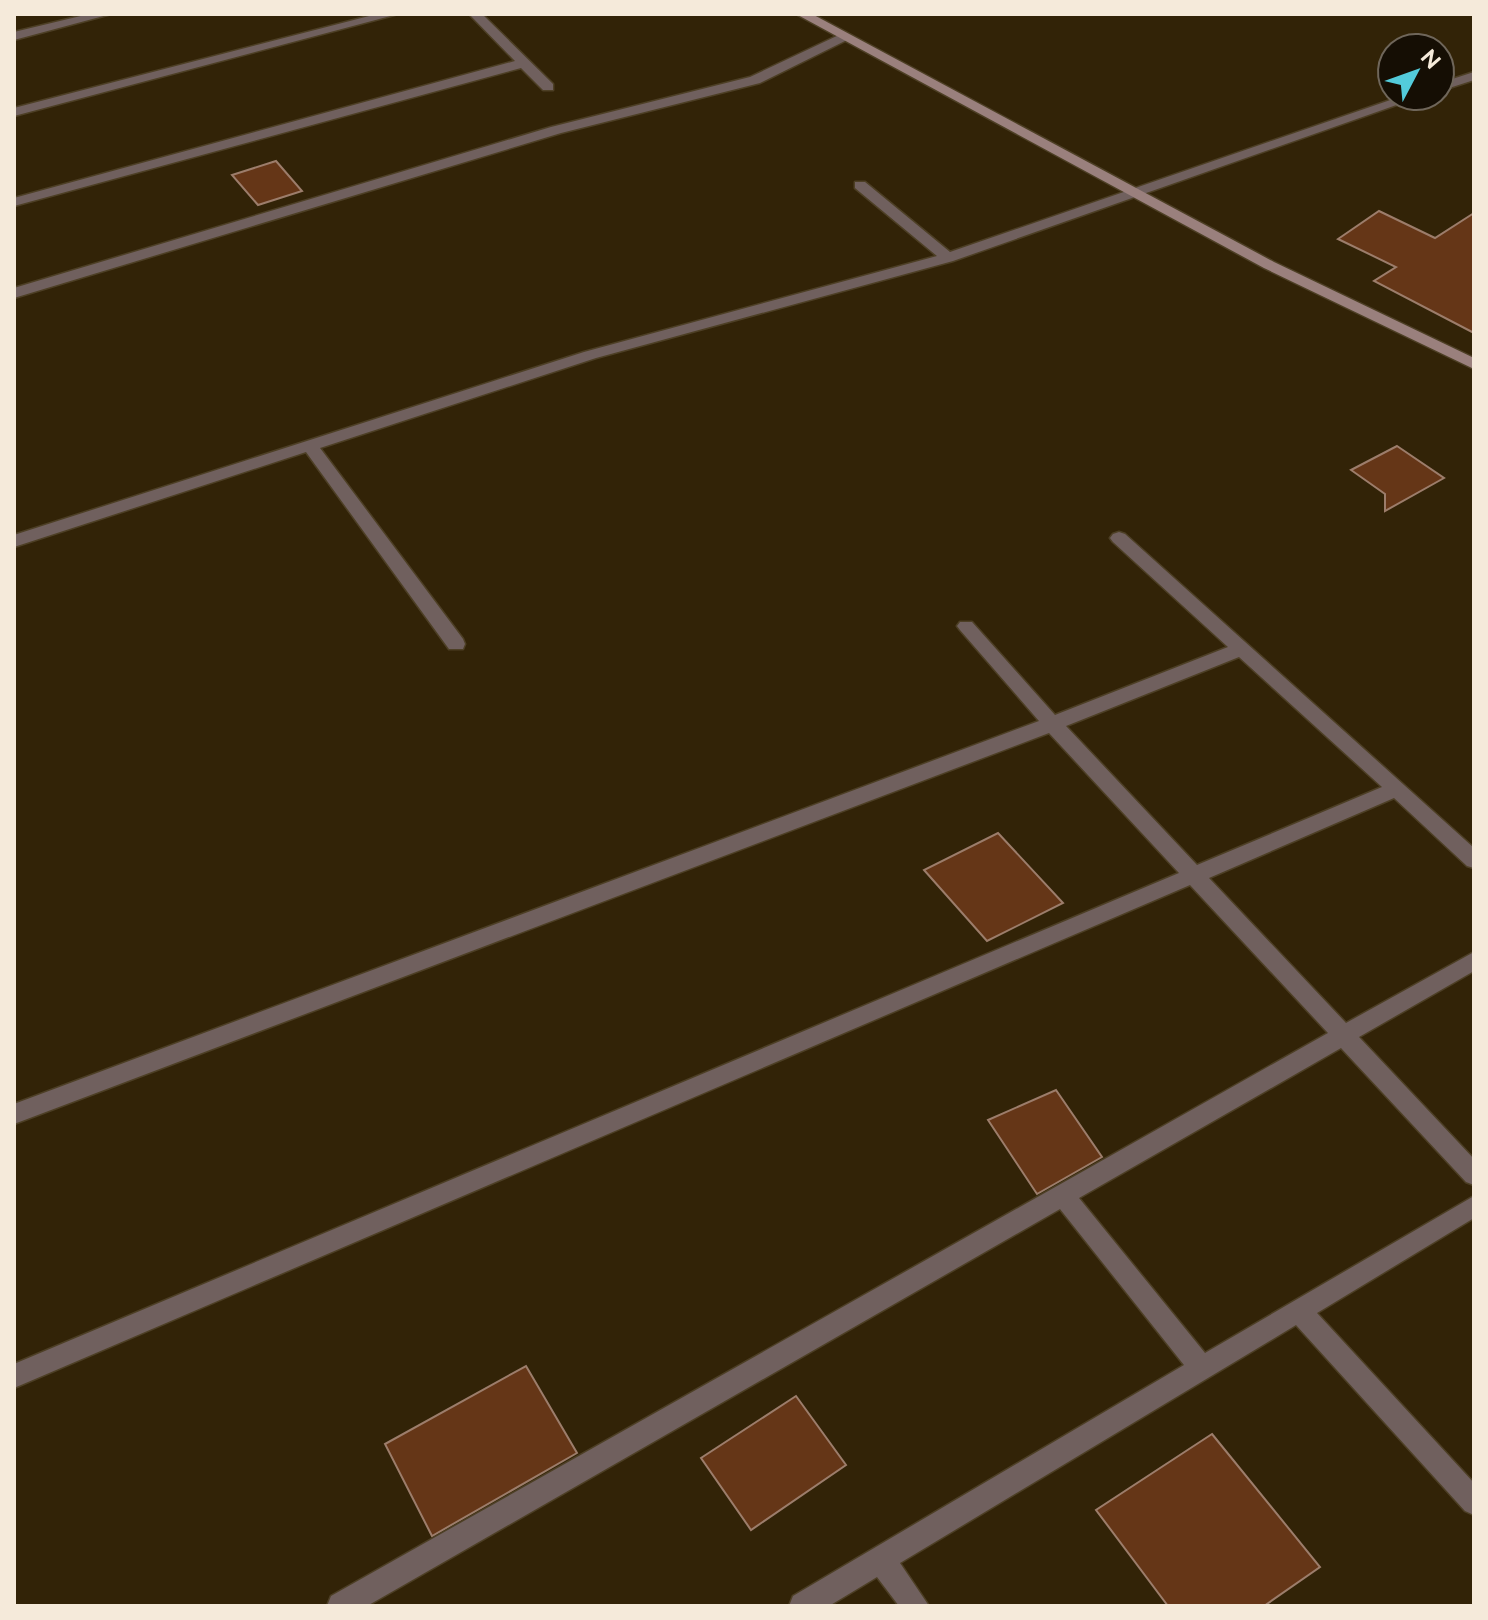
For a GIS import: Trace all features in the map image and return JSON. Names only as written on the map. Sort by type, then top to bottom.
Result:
[{"type":"street","points":[[14,36],[105,14]]},
{"type":"street","points":[[14,112],[392,14]]},
{"type":"street","points":[[475,14],[548,87]]},
{"type":"street","points":[[802,14],[1269,265],[1474,364]]},
{"type":"street","points":[[14,293],[556,130],[755,80],[846,37]]},
{"type":"street","points":[[14,202],[524,63]]},
{"type":"street","points":[[14,541],[312,448],[590,355],[948,258],[1376,109]]},
{"type":"street","points":[[860,185],[948,258]]},
{"type":"street","points":[[312,448],[456,644]]},
{"type":"street","points":[[1119,538],[1474,860]]},
{"type":"street","points":[[966,626],[1052,724],[1474,1175]]},
{"type":"street","points":[[14,1114],[1052,724],[1242,648]]},
{"type":"street","points":[[14,1376],[1397,789]]},
{"type":"street","points":[[341,1606],[1474,961]]},
{"type":"street","points":[[1063,1195],[1203,1370]]},
{"type":"street","points":[[803,1606],[1474,1206]]},
{"type":"street","points":[[1300,1312],[1474,1502]]},
{"type":"street","points":[[881,1559],[915,1606]]},
{"type":"building","points":[[276,161],[302,191],[258,205],[232,175]]},
{"type":"building","points":[[1379,211],[1435,238],[1474,213],[1474,333],[1374,281],[1396,267],[1338,239]]},
{"type":"building","points":[[1397,446],[1444,478],[1385,511],[1385,494],[1351,470]]},
{"type":"building","points":[[998,833],[1063,903],[987,941],[924,870]]},
{"type":"building","points":[[1056,1090],[1102,1157],[1037,1194],[988,1120]]},
{"type":"building","points":[[526,1366],[577,1453],[432,1536],[385,1444]]},
{"type":"building","points":[[796,1396],[846,1465],[751,1530],[701,1458]]},
{"type":"building","points":[[1212,1434],[1320,1567],[1264,1606],[1168,1606],[1096,1510]]}]
